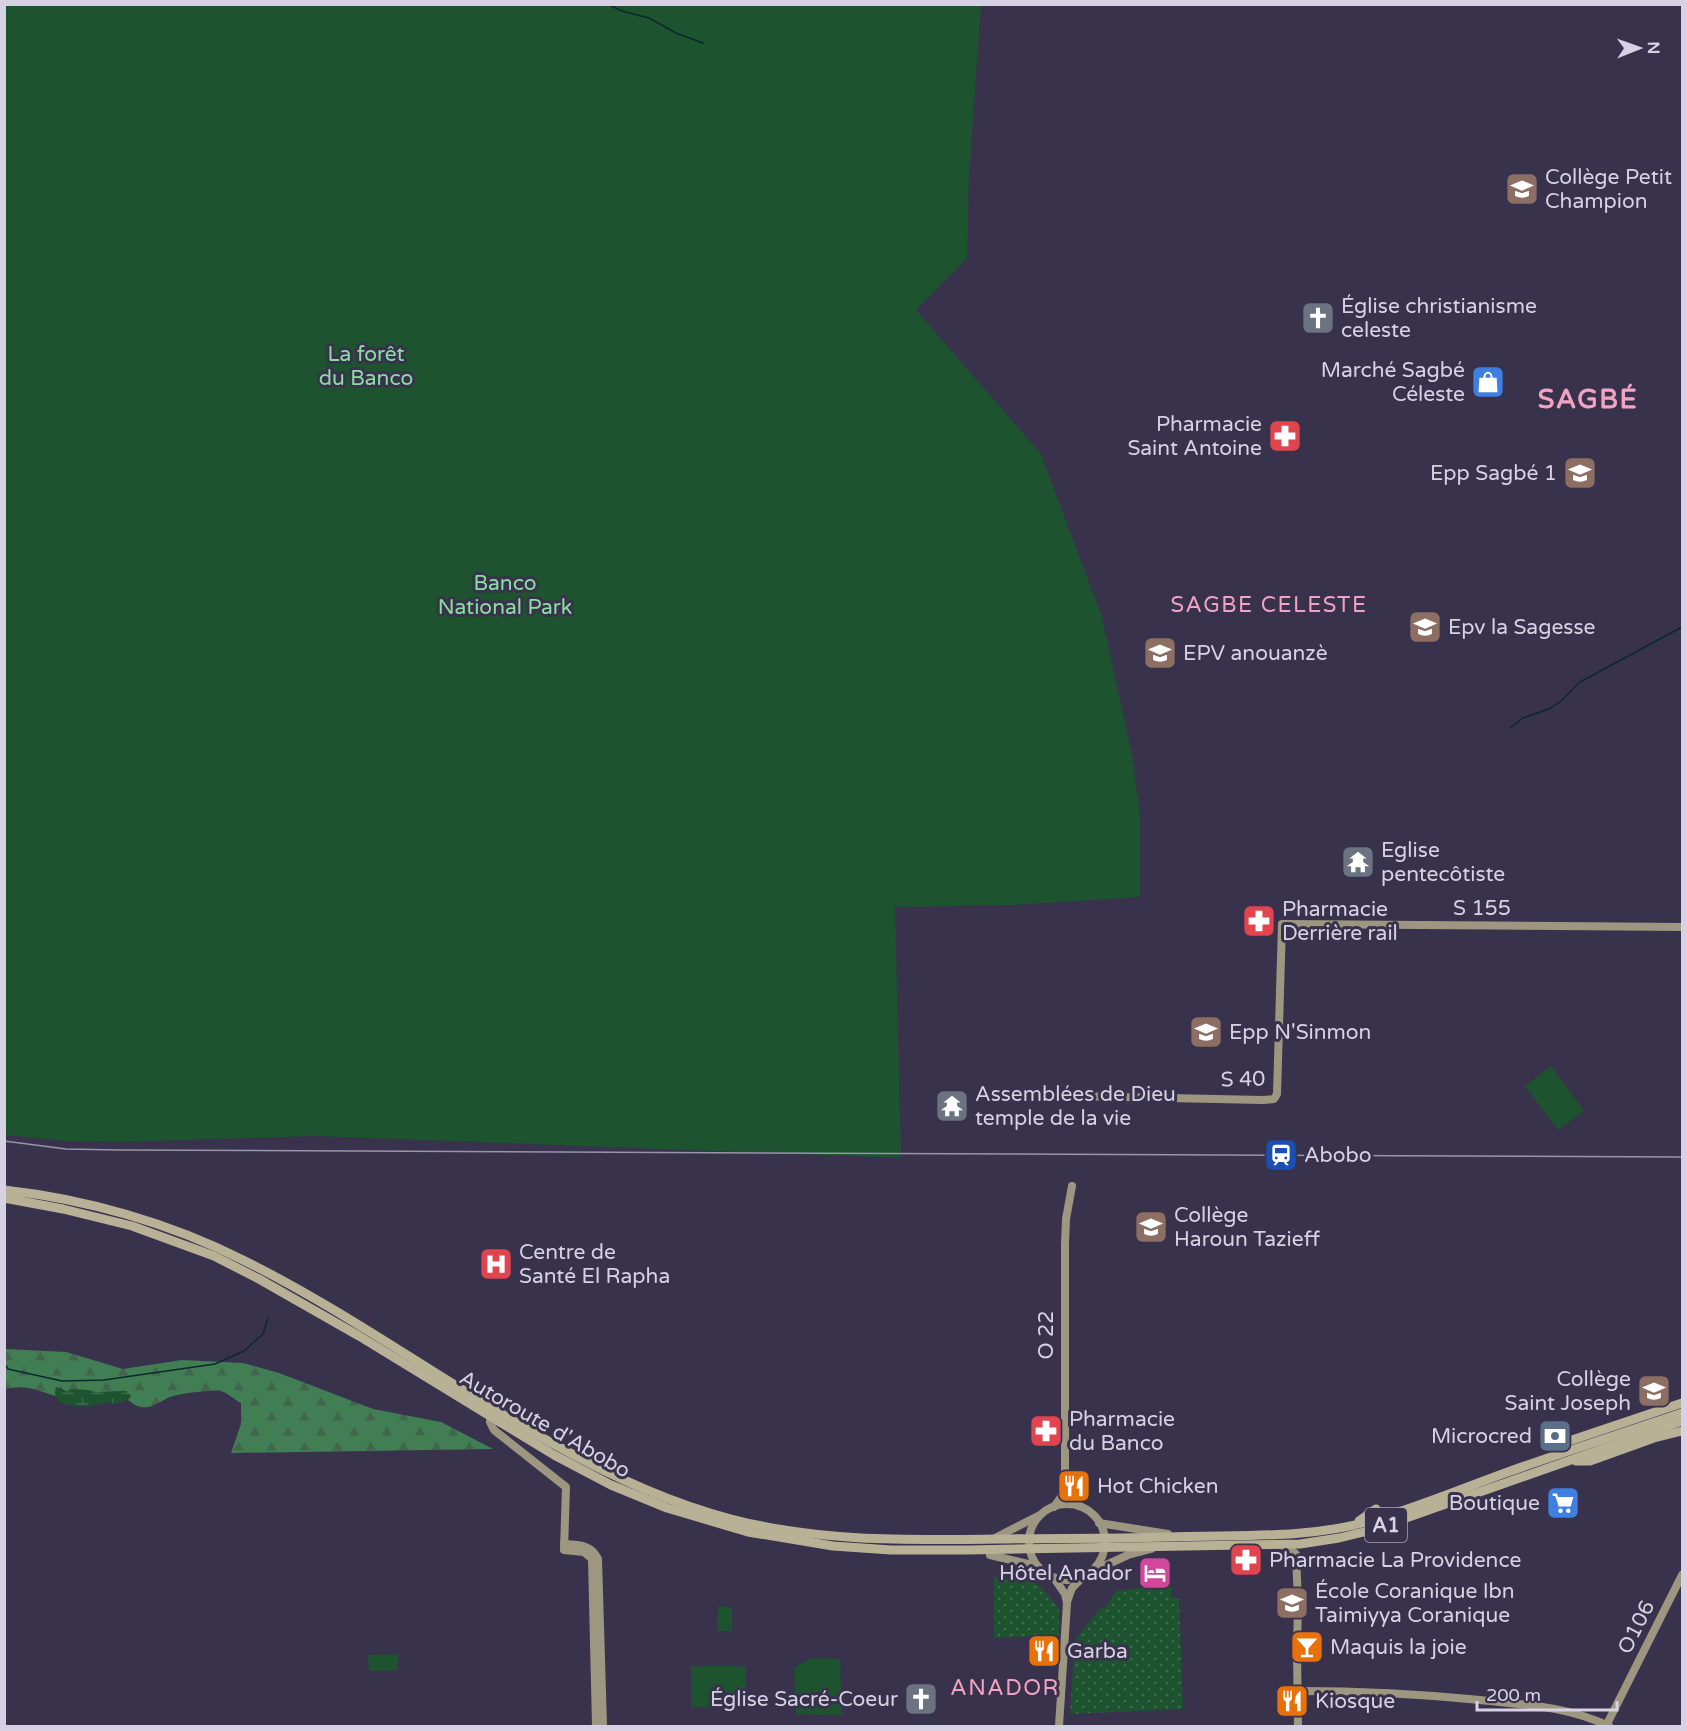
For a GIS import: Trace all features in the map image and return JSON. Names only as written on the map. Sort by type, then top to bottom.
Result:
[{"type":"main road","name":"Autoroute d'Abobo","points":[[4,1190],[78,1202],[141,1219],[193,1237],[241,1258],[377,1336],[549,1442],[612,1474],[672,1500],[727,1518],[781,1530],[820,1535],[889,1540],[993,1539],[1030,1544]]},
{"type":"main road","name":"Autoroute d'Abobo","points":[[4,1198],[63,1209],[132,1226],[214,1256],[359,1336],[554,1455],[611,1485],[667,1508],[722,1525],[780,1539],[833,1546],[891,1550],[967,1550],[1030,1544],[1104,1544]]},
{"type":"main road","points":[[1560,1454],[1569,1441],[1683,1402]]},
{"type":"main road","name":"A1","points":[[1104,1544],[1178,1536],[1302,1534],[1369,1522],[1683,1413]]},
{"type":"main road","name":"A1","points":[[1104,1544],[1159,1547],[1279,1545],[1339,1538],[1371,1530],[1683,1420]]},
{"type":"main road","points":[[1571,1461],[1590,1461],[1654,1438],[1683,1431]]},
{"type":"main road","points":[[1352,1525],[1376,1509]]},
{"type":"main road","points":[[967,1550],[990,1555]]},
{"type":"street","name":"S 155","points":[[1282,924],[1683,927]]},
{"type":"street","name":"S 40","points":[[1073,1096],[1274,1099],[1277,1094],[1279,1051],[1282,924]]},
{"type":"street","name":"O 22","points":[[1065,1485],[1064,1291],[1066,1219],[1072,1186]]},
{"type":"street","points":[[491,1416],[490,1422],[494,1430],[566,1487],[564,1547]]},
{"type":"street","points":[[1065,1485],[1079,1507]]},
{"type":"street","points":[[1054,1507],[1065,1485]]},
{"type":"street","points":[[993,1539],[1054,1507],[1066,1504],[1087,1510],[1099,1523],[1104,1544],[1099,1563],[1072,1588],[1067,1604],[1059,1726]]},
{"type":"street","points":[[1037,1566],[1030,1544],[1036,1521],[1042,1514]]},
{"type":"street","points":[[1099,1523],[1178,1536]]},
{"type":"street","points":[[564,1547],[584,1545],[591,1548],[597,1559],[603,1726]]},
{"type":"street","points":[[1279,1545],[1289,1548],[1296,1554],[1298,1726]]},
{"type":"street","points":[[564,1547],[584,1552],[592,1559],[596,1726]]},
{"type":"street","points":[[1054,1578],[1069,1580],[1086,1575],[1128,1556],[1159,1547]]},
{"type":"street","points":[[990,1555],[1037,1566],[1054,1578],[1065,1594],[1067,1604]]},
{"type":"street","name":"O106","points":[[1607,1726],[1683,1575]]},
{"type":"street","points":[[1298,1691],[1421,1694],[1525,1704],[1568,1711],[1607,1726]]},
{"type":"green space","name":"Banco National Park","points":[[5,4],[981,5],[969,176],[967,258],[916,310],[1041,454],[1102,617],[1132,755],[1140,816],[1140,897],[1013,905],[895,907],[901,1158],[315,1136],[120,1142],[68,1141],[5,1135]]},
{"type":"green space","points":[[1551,1066],[1584,1111],[1558,1130],[1525,1086]]},
{"type":"green space","points":[[5,1349],[66,1352],[123,1369],[182,1360],[243,1363],[279,1373],[373,1409],[441,1422],[493,1449],[231,1453],[241,1424],[241,1403],[224,1392],[196,1392],[170,1397],[149,1407],[139,1407],[128,1400],[131,1396],[126,1391],[65,1391],[60,1387],[55,1392],[56,1396],[26,1387],[5,1389]]},
{"type":"green space","points":[[56,1387],[65,1391],[74,1389],[95,1392],[127,1391],[131,1396],[119,1403],[74,1406],[58,1401]]},
{"type":"green space","points":[[994,1577],[1028,1579],[1041,1587],[1059,1608],[1059,1635],[994,1638]]},
{"type":"green space","points":[[1171,1584],[1171,1596],[1179,1599],[1183,1709],[1070,1714],[1075,1640],[1100,1609],[1105,1608],[1116,1591]]},
{"type":"green space","points":[[718,1606],[732,1607],[732,1631],[717,1631]]},
{"type":"green space","points":[[398,1654],[398,1670],[369,1671],[368,1655]]},
{"type":"green space","points":[[811,1658],[840,1659],[842,1715],[796,1714],[794,1668]]},
{"type":"green space","points":[[691,1666],[746,1666],[746,1708],[691,1707]]},
{"type":"waterway","points":[[607,4],[622,11],[649,18],[676,33],[703,43]]},
{"type":"waterway","points":[[1510,728],[1523,718],[1549,709],[1561,701],[1580,682],[1682,627]]},
{"type":"waterway","points":[[4,1363],[8,1369],[62,1381],[104,1380],[215,1364],[244,1351],[263,1334],[268,1318]]},
{"type":"railway","points":[[4,1141],[66,1149],[119,1150],[1682,1157]]},
{"type":"place","name":"Collège Petit Champion","points":[[1522,189]]},
{"type":"place","name":"Église christianisme celeste","points":[[1318,318]]},
{"type":"place","name":"Marché Sagbé Céleste","points":[[1488,382]]},
{"type":"place","name":"Pharmacie Saint Antoine","points":[[1285,436]]},
{"type":"place","name":"Epp Sagbé 1","points":[[1580,473]]},
{"type":"place","name":"Epv la Sagesse","points":[[1425,627]]},
{"type":"place","name":"EPV anouanzè","points":[[1160,653]]},
{"type":"place","name":"Eglise pentecôtiste","points":[[1358,862]]},
{"type":"place","name":"Pharmacie Derrière rail","points":[[1259,921]]},
{"type":"place","name":"Epp N'Sinmon","points":[[1206,1032]]},
{"type":"place","name":"Assemblées de Dieu temple de la vie","points":[[952,1106]]},
{"type":"place","name":"Abobo","points":[[1281,1155]]},
{"type":"place","name":"Collège Haroun Tazieff","points":[[1151,1227]]},
{"type":"place","name":"Centre de Santé El Rapha","points":[[496,1264]]},
{"type":"place","name":"Collège Saint Joseph","points":[[1654,1391]]},
{"type":"place","name":"Pharmacie du Banco","points":[[1046,1431]]},
{"type":"place","name":"Microcred","points":[[1555,1436]]},
{"type":"place","name":"Hot Chicken","points":[[1074,1486]]},
{"type":"place","name":"Boutique","points":[[1563,1503]]},
{"type":"place","name":"Pharmacie La Providence","points":[[1246,1560]]},
{"type":"place","name":"Hôtel Anador","points":[[1155,1573]]},
{"type":"place","name":"École Coranique Ibn Taimiyya Coranique","points":[[1292,1603]]},
{"type":"place","name":"Maquis la joie","points":[[1307,1647]]},
{"type":"place","name":"Garba","points":[[1044,1651]]},
{"type":"place","name":"Église Sacré-Coeur","points":[[921,1699]]},
{"type":"place","name":"Kiosque","points":[[1292,1701]]},
{"type":"district","name":"SAGBÉ","points":[[1588,399]]},
{"type":"district","name":"SAGBE CELESTE","points":[[1269,604]]},
{"type":"district","name":"ANADOR","points":[[1005,1687]]},
{"type":"park label","name":"La forêt du Banco","points":[[366,366]]}]
